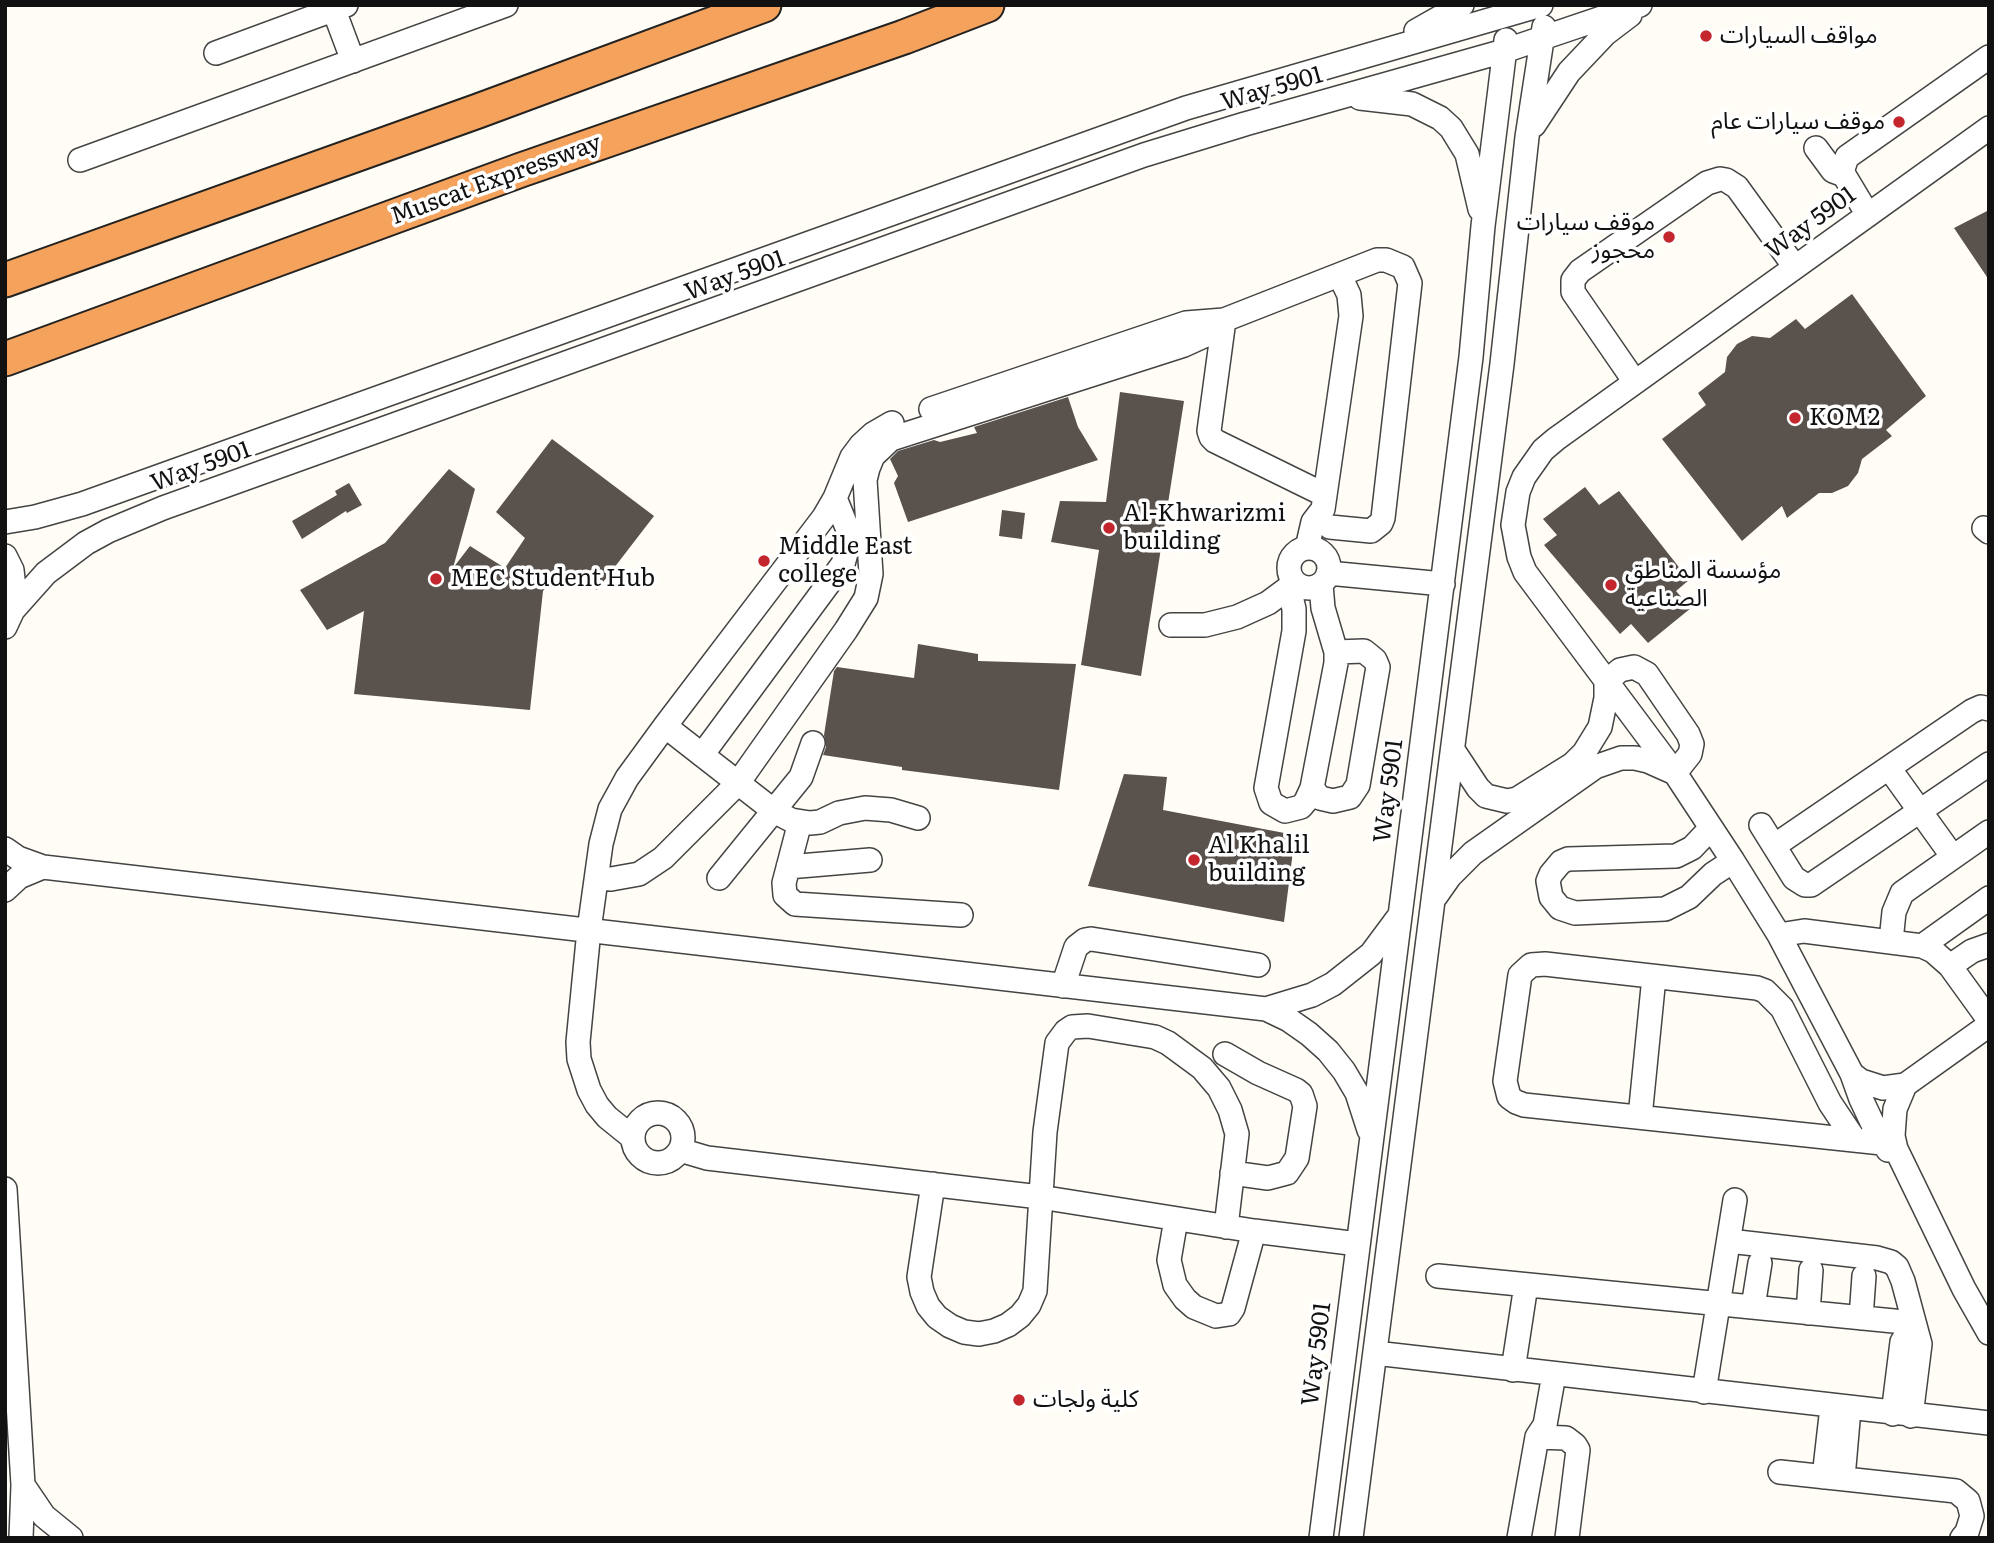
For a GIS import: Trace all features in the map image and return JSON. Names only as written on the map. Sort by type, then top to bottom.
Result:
[{"type":"highway","points":[[5,280],[478,111],[764,5]]},
{"type":"highway","name":"Muscat Expressway","points":[[5,359],[521,170],[904,37],[987,5]]},
{"type":"street","points":[[80,160],[506,5]]},
{"type":"street","points":[[1367,55],[1439,20],[1462,5]]},
{"type":"street","name":"Way 5901","points":[[5,522],[82,504],[1176,112],[1510,11],[1541,5]]},
{"type":"street","points":[[1351,1538],[1499,391],[1527,136],[1548,5]]},
{"type":"street","points":[[1527,136],[1554,92],[1578,62],[1605,34],[1642,5]]},
{"type":"street","name":"Way 5901","points":[[9,618],[46,573],[86,543],[163,508],[1144,155],[1504,51],[1642,5]]},
{"type":"street","points":[[216,53],[337,7],[353,61]]},
{"type":"street","name":"Way 5901","points":[[1321,1538],[1443,584],[1510,11]]},
{"type":"street","points":[[1868,215],[1844,175],[1844,163],[1851,153],[1989,57]]},
{"type":"street","points":[[1342,96],[1412,104],[1440,118],[1451,128],[1467,155],[1483,226]]},
{"type":"street","name":"Way 5901","points":[[1900,1162],[1882,1143],[1861,1099],[1853,1074],[1807,985],[1733,861],[1675,773],[1525,572],[1515,541],[1514,508],[1524,477],[1543,450],[1989,128]]},
{"type":"street","points":[[1816,148],[1833,171],[1844,175]]},
{"type":"street","points":[[1635,382],[1573,292],[1573,280],[1580,271],[1707,183],[1720,179],[1737,187],[1794,267]]},
{"type":"street","points":[[633,1138],[613,1123],[597,1105],[586,1083],[579,1059],[578,1042],[589,930],[604,826],[627,778],[824,517],[852,457],[861,444],[886,425],[1186,323],[1224,320],[1377,260],[1386,260],[1403,267],[1410,283],[1381,523],[1371,530],[1326,510],[1211,437],[1209,431],[1224,320]]},
{"type":"street","points":[[1340,276],[1349,295],[1351,316],[1326,510],[1313,523],[1320,565],[1323,608],[1336,652],[1312,788],[1306,801],[1293,810],[1277,809],[1267,796],[1266,788],[1294,631],[1289,565],[1296,554],[1320,565],[1443,584]]},
{"type":"street","points":[[597,878],[625,878],[652,868],[738,783],[846,630],[866,598],[870,586],[872,562],[866,480],[873,456],[891,439],[1184,345],[1206,335],[1224,320]]},
{"type":"street","points":[[837,494],[866,492]]},
{"type":"street","points":[[702,755],[844,564],[849,542],[848,530],[837,494]]},
{"type":"street","points":[[5,556],[15,583],[9,618]]},
{"type":"street","points":[[1171,625],[1205,625],[1237,617],[1268,603],[1292,585],[1307,588],[1320,565]]},
{"type":"street","points":[[1312,788],[1320,798],[1333,801],[1350,797],[1359,785],[1378,667],[1370,655],[1364,652],[1336,652]]},
{"type":"street","points":[[1433,902],[1445,883],[1473,853],[1595,766],[1621,758],[1635,758],[1675,773],[1690,754],[1691,739],[1647,674],[1634,667],[1627,667],[1606,682],[1606,698],[1600,727],[1584,753],[1573,764],[1517,799],[1507,801],[1486,796],[1453,750]]},
{"type":"street","points":[[1774,846],[1976,709],[1989,709]]},
{"type":"street","points":[[665,726],[774,811],[800,822],[820,822],[839,813],[865,808],[891,810],[918,818]]},
{"type":"street","points":[[719,878],[801,777],[813,743]]},
{"type":"street","points":[[1761,825],[1794,878],[1804,885],[1811,885],[1989,764]]},
{"type":"street","points":[[1889,768],[1953,857]]},
{"type":"street","points":[[800,822],[784,889],[789,901],[794,904],[961,915]]},
{"type":"street","points":[[1711,828],[1684,853],[1669,856],[1568,859],[1555,867],[1548,881],[1548,889],[1560,908],[1575,913],[1665,909],[1682,902],[1713,874],[1733,861]]},
{"type":"street","points":[[1891,941],[1894,912],[1902,893],[1989,832]]},
{"type":"street","points":[[5,849],[18,858],[43,867],[1266,1009],[1310,1034],[1344,1071],[1366,1116],[1371,1141]]},
{"type":"street","points":[[1684,853],[1696,891]]},
{"type":"street","points":[[788,867],[870,860]]},
{"type":"street","points":[[5,890],[19,877],[43,867]]},
{"type":"street","points":[[1922,946],[1989,898]]},
{"type":"street","points":[[1950,966],[1972,951],[1989,944],[1968,914]]},
{"type":"street","points":[[1266,1009],[1312,995],[1353,970],[1371,954],[1400,915]]},
{"type":"street","points":[[1779,935],[1804,931],[1922,946],[1950,966],[1989,1022],[1905,1084],[1883,1088],[1861,1081],[1853,1074]]},
{"type":"street","points":[[1063,986],[1076,947],[1091,939],[1258,964]]},
{"type":"street","points":[[1854,1139],[1830,1103],[1782,1008],[1772,995],[1757,988],[1545,964],[1525,969],[1518,981],[1505,1081],[1509,1097],[1524,1105],[1882,1143]]},
{"type":"street","points":[[1640,1117],[1654,977]]},
{"type":"street","points":[[1782,1008],[1807,985]]},
{"type":"street","points":[[933,1184],[919,1277],[928,1306],[950,1326],[979,1334],[1008,1325],[1020,1317],[1035,1291],[1045,1132],[1056,1043],[1066,1031],[1080,1026],[1154,1037],[1180,1050],[1202,1068],[1219,1088],[1237,1134],[1226,1227]]},
{"type":"street","points":[[1225,1054],[1296,1090],[1305,1106],[1297,1158],[1287,1173],[1268,1178],[1232,1173]]},
{"type":"street","points":[[1905,1084],[1893,1123],[1893,1136],[1900,1162],[1989,1333]]},
{"type":"street","points":[[656,1114],[673,1118],[679,1125],[683,1142],[680,1150],[674,1158],[666,1162],[647,1161],[635,1147],[633,1138],[640,1121],[656,1114]]},
{"type":"street","points":[[680,1150],[707,1158],[1040,1197],[1226,1227],[1358,1244]]},
{"type":"street","points":[[5,1189],[23,1485],[21,1538]]},
{"type":"street","points":[[1703,1392],[1735,1200]]},
{"type":"street","points":[[1176,1219],[1169,1260],[1172,1277],[1185,1299],[1201,1312],[1216,1316],[1229,1314],[1233,1308],[1254,1231]]},
{"type":"street","points":[[1729,1241],[1885,1259],[1891,1262],[1901,1273],[1920,1344],[1902,1415]]},
{"type":"street","points":[[1753,1307],[1760,1263]]},
{"type":"street","points":[[1808,1313],[1811,1269]]},
{"type":"street","points":[[1438,1276],[1914,1323]]},
{"type":"street","points":[[1861,1318],[1864,1276]]},
{"type":"street","points":[[1514,1370],[1526,1285]]},
{"type":"street","points":[[1375,1353],[1902,1415],[1984,1421]]},
{"type":"street","points":[[1519,1538],[1537,1437],[1545,1425],[1547,1373]]},
{"type":"street","points":[[1833,1478],[1840,1408]]},
{"type":"street","points":[[1537,1437],[1566,1438],[1571,1440],[1578,1450],[1566,1538]]},
{"type":"street","points":[[1780,1472],[1956,1491],[1968,1501],[1972,1516],[1962,1538]]},
{"type":"street","points":[[23,1485],[44,1516],[71,1538]]},
{"type":"building","points":[[1989,210],[1989,280],[1954,228]]},
{"type":"building","name":"KOM2","points":[[1852,294],[1926,396],[1886,430],[1892,436],[1862,459],[1858,473],[1848,486],[1832,493],[1819,493],[1787,518],[1782,506],[1742,541],[1662,439],[1706,405],[1698,393],[1725,372],[1727,357],[1737,344],[1752,336],[1770,338],[1796,319],[1805,329]]},
{"type":"building","name":"Al-Khwarizmi building","points":[[1120,392],[1184,401],[1141,676],[1081,665],[1099,550],[1051,542],[1060,501],[1106,502]]},
{"type":"building","points":[[1068,397],[1078,427],[1098,460],[908,522],[894,483],[898,476],[890,459],[898,451],[934,440],[940,442],[977,433],[974,427]]},
{"type":"building","name":"MEC Student Hub","points":[[552,439],[654,516],[597,590],[562,569],[543,591],[530,710],[354,694],[364,611],[327,630],[300,590],[385,543],[449,469],[475,489],[453,568],[470,546],[505,568],[525,538],[496,512]]},
{"type":"building","points":[[349,483],[362,505],[347,513],[346,511],[302,539],[292,521],[337,495],[335,491]]},
{"type":"building","points":[[1585,487],[1599,505],[1619,491],[1689,580],[1676,591],[1691,608],[1648,643],[1631,624],[1620,634],[1544,545],[1557,535],[1543,519]]},
{"type":"building","points":[[1002,510],[1025,513],[1022,539],[999,536]]},
{"type":"building","points":[[918,644],[978,654],[978,661],[1076,664],[1059,790],[902,770],[902,767],[823,755],[834,671],[837,667],[914,678]]},
{"type":"building","name":"Al Khalil building","points":[[1124,774],[1167,777],[1163,810],[1295,835],[1284,922],[1088,886]]},
{"type":"place","name":"مواقف السيارات","points":[[1706,36]]},
{"type":"place","name":"موقف سيارات عام","points":[[1899,122]]},
{"type":"place","name":"موقف سيارات محجوز","points":[[1669,237]]},
{"type":"place","name":"KOM2","points":[[1795,418]]},
{"type":"place","name":"Al-Khwarizmi building","points":[[1109,528]]},
{"type":"place","name":"Middle East college","points":[[764,561]]},
{"type":"place","name":"MEC Student Hub","points":[[436,579]]},
{"type":"place","name":"مؤسسة المناطق الصناعية","points":[[1611,585]]},
{"type":"place","name":"Al Khalil building","points":[[1194,860]]},
{"type":"place","name":"كلية ولجات","points":[[1019,1400]]}]
